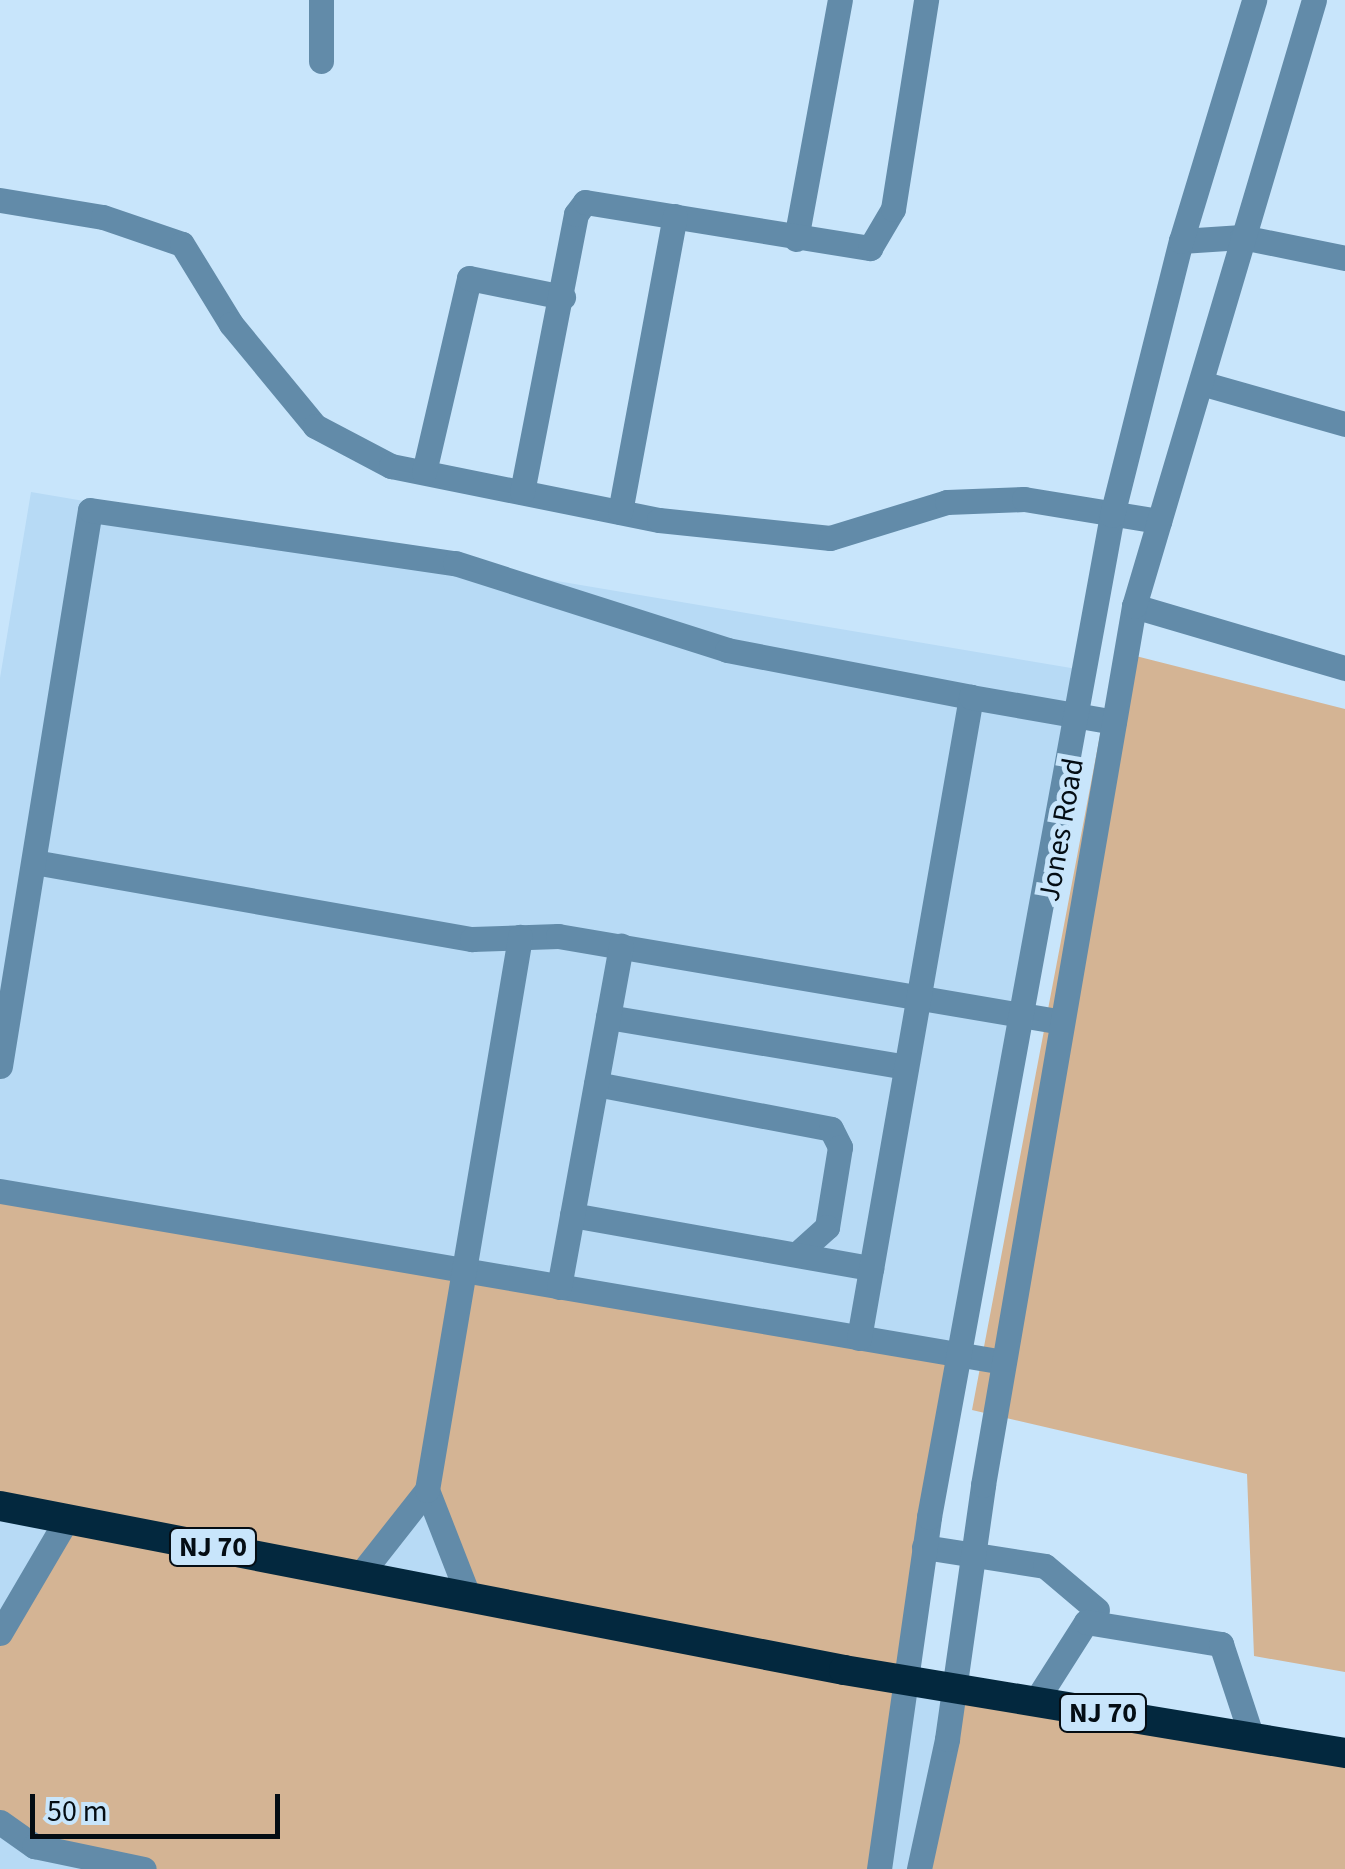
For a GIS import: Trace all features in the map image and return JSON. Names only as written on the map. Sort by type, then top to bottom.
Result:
[{"type":"highway","name":"NJ 70","points":[[0,1506],[954,1688],[1345,1753]]},
{"type":"street","points":[[321,0],[321,62]]},
{"type":"street","points":[[796,239],[840,0]]},
{"type":"street","points":[[522,492],[563,297],[576,214],[585,202],[853,250],[870,248],[882,235],[894,209],[926,0]]},
{"type":"street","name":"Jones Road","points":[[879,1869],[902,1678],[924,1547],[1112,514],[1180,241],[1254,0]]},
{"type":"street","name":"Jones Road","points":[[919,1869],[954,1688],[1004,1362],[1134,606],[1314,0]]},
{"type":"street","points":[[0,200],[103,217],[182,244],[231,324],[315,426],[391,466],[620,512],[830,538],[947,502],[1024,499],[1159,521]]},
{"type":"street","points":[[620,512],[675,216]]},
{"type":"street","points":[[1180,241],[1242,238],[1345,258]]},
{"type":"street","points":[[424,472],[469,278],[563,297]]},
{"type":"street","points":[[1200,383],[1345,424]]},
{"type":"street","points":[[0,1066],[90,510],[454,563],[727,650],[1114,722]]},
{"type":"street","points":[[1134,606],[1345,668]]},
{"type":"street","points":[[859,1338],[971,698]]},
{"type":"street","points":[[34,862],[472,939],[558,936],[1062,1022]]},
{"type":"street","points":[[360,1575],[427,1490],[520,937]]},
{"type":"street","points":[[559,1286],[622,946]]},
{"type":"street","points":[[608,1017],[906,1067]]},
{"type":"street","points":[[596,1084],[831,1129],[840,1148],[827,1227],[797,1254]]},
{"type":"street","points":[[0,1191],[1004,1362]]},
{"type":"street","points":[[572,1215],[871,1268]]},
{"type":"street","points":[[427,1490],[468,1595]]},
{"type":"street","points":[[0,1634],[67,1519]]},
{"type":"street","points":[[924,1547],[1046,1566],[1106,1618]]},
{"type":"street","points":[[1035,1702],[1086,1622],[1106,1618],[1220,1644],[1252,1738]]},
{"type":"street","points":[[0,1822],[34,1846],[100,1866],[144,1869]]},
{"type":"shaded area","points":[[31,492],[1083,670],[902,1678],[1345,1869],[0,1869],[0,678]]},
{"type":"shaded area","points":[[1116,651],[1345,709],[1345,1672],[1254,1656],[1247,1474],[972,1410]]},
{"type":"shaded area","points":[[0,1191],[960,1355],[879,1869],[144,1869],[0,1822],[0,1633],[67,1519],[0,1506]],"holes":[[[427,1492],[467,1595],[360,1575]]]},
{"type":"shaded area","points":[[954,1688],[1345,1753],[1345,1869],[919,1869]]}]
